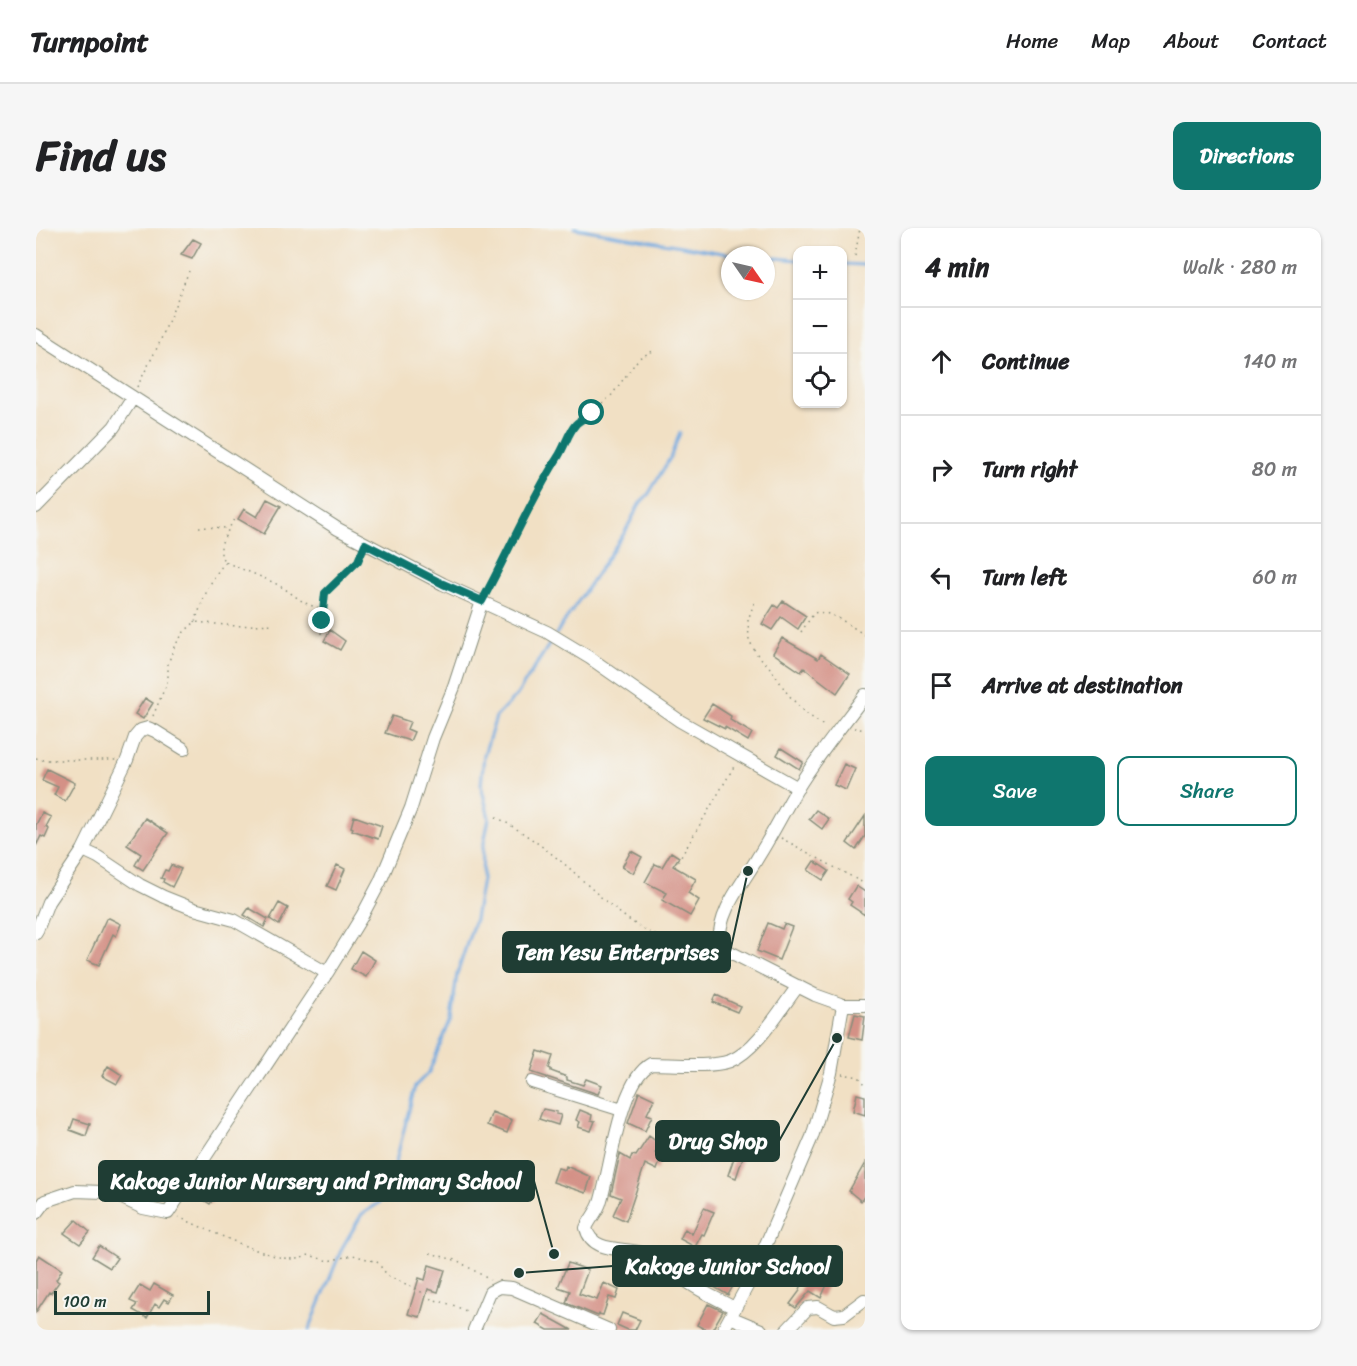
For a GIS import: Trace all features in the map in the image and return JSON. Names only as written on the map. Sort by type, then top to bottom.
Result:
[{"type":"street","points":[[36,335],[132,399],[338,529],[443,584],[519,618],[560,640],[680,721],[798,788]]},
{"type":"street","points":[[36,507],[114,427],[132,399]]},
{"type":"street","points":[[36,1214],[41,1197],[75,1191],[103,1192],[118,1196],[143,1208],[168,1213],[327,973],[380,882],[411,808],[433,738],[454,687],[482,601]]},
{"type":"street","points":[[865,695],[798,788],[724,913],[720,924],[719,944],[730,952],[815,995],[843,1005],[865,1005]]},
{"type":"street","points":[[36,933],[48,902],[83,850],[127,760],[135,737],[141,730],[148,728],[184,749]]},
{"type":"street","points":[[83,850],[98,857],[140,885],[194,909],[234,920],[327,973]]},
{"type":"street","points":[[761,1330],[652,1258],[640,1252],[612,1250],[588,1235],[586,1228],[601,1202],[622,1110],[638,1075],[644,1068],[651,1064],[712,1064],[727,1062],[738,1057],[752,1045],[798,986]]},
{"type":"street","points":[[723,1330],[751,1280],[798,1172],[820,1112],[831,1072],[843,1005]]},
{"type":"street","points":[[532,1082],[622,1110]]},
{"type":"street","points":[[474,1330],[490,1292],[500,1287],[512,1288],[609,1330]]},
{"type":"street","points":[[787,1330],[808,1308],[818,1307],[834,1316],[844,1315],[864,1300]]},
{"type":"path","points":[[855,256],[860,228]]},
{"type":"path","points":[[132,399],[189,271]]},
{"type":"path","points":[[482,601],[538,488],[576,424],[611,396],[639,358],[655,350]]},
{"type":"path","points":[[234,519],[221,544],[221,557],[226,562],[275,583],[301,602],[314,608],[323,608]]},
{"type":"path","points":[[199,527],[229,528]]},
{"type":"path","points":[[321,634],[325,593],[358,561],[365,544]]},
{"type":"path","points":[[148,728],[168,680],[168,664],[174,647],[184,632],[195,622],[210,584],[218,569],[226,562]]},
{"type":"path","points":[[754,603],[748,620],[749,640],[756,653],[803,711],[836,734]]},
{"type":"path","points":[[801,632],[814,613],[821,612],[829,614],[865,635]]},
{"type":"path","points":[[195,622],[236,626],[273,624]]},
{"type":"path","points":[[675,867],[739,756]]},
{"type":"path","points":[[36,758],[43,760],[127,760]]},
{"type":"path","points":[[496,817],[540,845],[597,895],[630,919],[664,939],[684,943],[719,944]]},
{"type":"path","points":[[773,833],[865,884]]},
{"type":"path","points":[[831,1072],[859,1077],[865,1084]]},
{"type":"path","points":[[168,1213],[256,1249],[289,1258],[302,1258],[309,1255],[336,1261],[353,1255],[377,1262],[388,1276],[417,1289],[431,1299],[453,1305],[480,1317]]},
{"type":"path","points":[[430,1253],[458,1261],[500,1287]]},
{"type":"building","points":[[193,239],[201,243],[192,259],[181,255]]},
{"type":"building","points":[[267,499],[281,506],[264,534],[238,519],[244,509],[257,517]]},
{"type":"building","points":[[783,601],[806,616],[798,629],[781,617],[772,630],[762,624],[774,605],[778,608]]},
{"type":"building","points":[[330,630],[345,641],[340,650],[324,641]]},
{"type":"building","points":[[782,638],[818,659],[821,654],[850,674],[837,693],[804,668],[801,672],[773,653]]},
{"type":"building","points":[[145,698],[153,703],[143,719],[135,714]]},
{"type":"building","points":[[712,704],[731,716],[730,720],[752,733],[748,741],[725,727],[725,729],[703,718]]},
{"type":"building","points":[[392,716],[410,722],[407,729],[414,732],[410,741],[385,733]]},
{"type":"building","points":[[781,748],[803,762],[799,769],[777,755]]},
{"type":"building","points":[[844,764],[855,769],[846,790],[834,785]]},
{"type":"building","points":[[47,769],[75,783],[65,801],[54,795],[58,787],[42,780]]},
{"type":"building","points":[[816,810],[829,819],[822,829],[809,819]]},
{"type":"building","points":[[42,813],[51,817],[46,827],[49,829],[45,838],[41,836],[36,846],[36,825]]},
{"type":"building","points":[[354,816],[382,826],[378,839],[352,830]]},
{"type":"building","points":[[865,816],[865,836],[856,850],[847,843]]},
{"type":"building","points":[[145,818],[168,833],[143,870],[135,865],[141,854],[127,845]]},
{"type":"building","points":[[631,851],[642,857],[633,873],[622,867]]},
{"type":"building","points":[[671,852],[679,857],[673,866],[696,879],[688,893],[699,900],[690,916],[662,900],[667,893],[645,882],[655,864],[662,867]]},
{"type":"building","points":[[814,861],[829,871],[823,880],[808,870]]},
{"type":"building","points":[[171,865],[181,869],[172,887],[163,882],[164,879],[161,878]]},
{"type":"building","points":[[337,865],[345,869],[336,890],[327,886]]},
{"type":"building","points":[[856,886],[865,892],[865,915],[850,905],[852,902],[848,899]]},
{"type":"building","points":[[279,903],[288,908],[279,925],[270,919]]},
{"type":"building","points":[[249,908],[268,919],[264,927],[244,915]]},
{"type":"building","points":[[109,918],[121,924],[116,936],[113,934],[99,965],[87,960],[106,919]]},
{"type":"building","points":[[768,923],[782,929],[784,924],[792,927],[779,960],[757,951]]},
{"type":"building","points":[[361,951],[375,960],[366,977],[351,969]]},
{"type":"building","points":[[716,995],[740,1006],[737,1012],[713,1002]]},
{"type":"building","points":[[855,1014],[865,1016],[862,1040],[849,1037]]},
{"type":"building","points":[[538,1051],[553,1056],[549,1068],[567,1077],[567,1080],[583,1085],[586,1079],[602,1085],[598,1094],[531,1072]]},
{"type":"building","points":[[108,1066],[122,1075],[117,1084],[102,1076]]},
{"type":"building","points":[[639,1092],[654,1099],[647,1114],[652,1116],[645,1131],[628,1123]]},
{"type":"building","points":[[857,1094],[865,1096],[865,1115],[853,1111]]},
{"type":"building","points":[[543,1109],[561,1115],[558,1125],[539,1119]]},
{"type":"building","points":[[580,1110],[592,1115],[591,1120],[595,1121],[591,1131],[578,1127],[580,1122],[576,1120]]},
{"type":"building","points":[[492,1112],[512,1120],[507,1133],[487,1125]]},
{"type":"building","points":[[74,1119],[90,1124],[86,1136],[70,1130]]},
{"type":"building","points":[[649,1136],[661,1145],[655,1153],[661,1159],[657,1170],[645,1164],[626,1221],[613,1215],[621,1198],[611,1194],[620,1154],[630,1160],[632,1155],[636,1156]]},
{"type":"building","points":[[735,1155],[743,1157],[736,1178],[728,1175]]},
{"type":"building","points":[[865,1163],[865,1195],[861,1201],[849,1191]]},
{"type":"building","points":[[566,1166],[591,1177],[586,1193],[553,1182],[558,1168],[565,1170]]},
{"type":"building","points":[[199,1185],[215,1196],[210,1204],[194,1194]]},
{"type":"building","points":[[704,1208],[714,1212],[704,1235],[702,1234],[695,1247],[680,1239],[685,1229],[692,1234]]},
{"type":"building","points":[[76,1220],[90,1232],[80,1244],[64,1233]]},
{"type":"building","points":[[99,1246],[117,1258],[110,1268],[92,1257]]},
{"type":"building","points":[[737,1249],[750,1256],[728,1295],[688,1272],[693,1265],[721,1279]]},
{"type":"building","points":[[39,1255],[62,1270],[56,1280],[59,1282],[51,1293],[49,1292],[36,1312],[36,1260]]},
{"type":"building","points":[[568,1263],[588,1270],[579,1294],[597,1300],[604,1283],[619,1290],[616,1299],[609,1297],[603,1315],[598,1316],[566,1303],[570,1291],[558,1287]]},
{"type":"building","points":[[429,1265],[445,1270],[438,1292],[428,1289],[420,1317],[408,1314],[419,1278],[425,1280]]},
{"type":"building","points":[[818,1271],[831,1276],[821,1298],[810,1291],[796,1308],[790,1304],[799,1292],[806,1274],[817,1278]]},
{"type":"building","points":[[154,1284],[173,1295],[169,1302],[164,1299],[159,1307],[155,1304],[147,1318],[133,1310],[137,1304],[130,1301],[140,1285],[150,1291]]},
{"type":"building","points":[[708,1304],[723,1311],[712,1330],[706,1330],[697,1325]]},
{"type":"building","points":[[622,1313],[640,1320],[635,1330],[628,1330],[617,1325]]},
{"type":"building","points":[[543,1314],[572,1330],[548,1330],[537,1324]]},
{"type":"waterway","points":[[575,228],[721,253]]},
{"type":"waterway","points":[[775,258],[793,260]]},
{"type":"waterway","points":[[847,264],[865,265]]},
{"type":"waterway","points":[[556,634],[625,532],[640,503],[648,495],[670,458],[680,433]]},
{"type":"waterway","points":[[309,1330],[342,1248],[362,1214],[379,1203],[391,1181],[415,1086],[429,1072],[451,1019],[457,974],[475,919],[482,880],[483,848],[489,818],[481,785],[484,755],[496,717],[517,695],[552,640]]},
{"type":"place","name":"Tem Yesu Enterprises","points":[[748,871]]},
{"type":"place","name":"Drug Shop","points":[[837,1038]]},
{"type":"place","name":"Kakoge Junior Nursery and Primary School","points":[[554,1254]]},
{"type":"place","name":"Kakoge Junior School","points":[[519,1273]]},
{"type":"route","points":[[322,621],[325,593],[358,561],[365,544],[482,601],[493,584],[538,488],[576,424],[592,413]]}]
